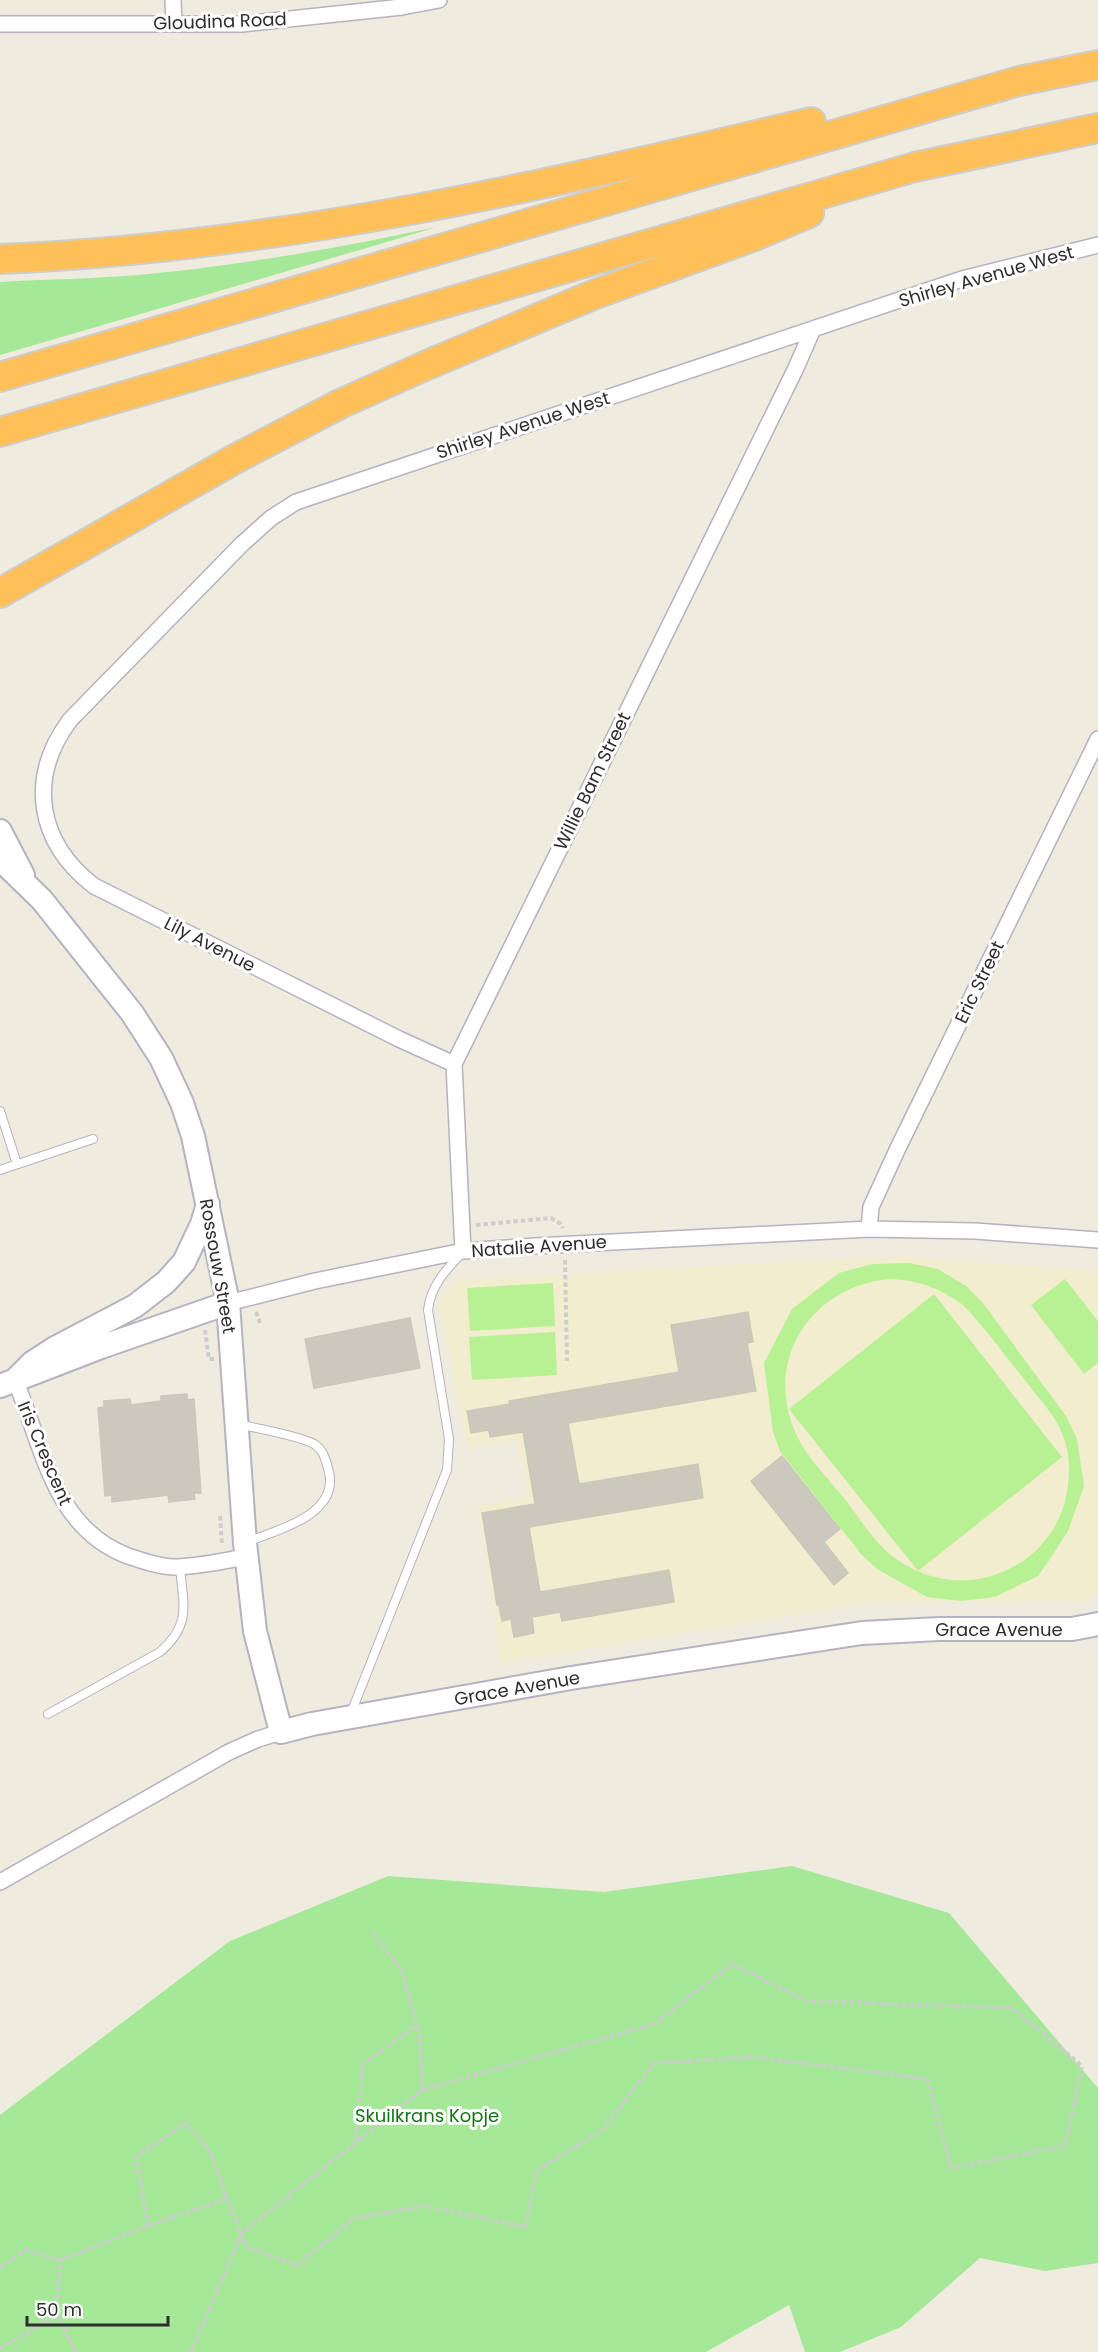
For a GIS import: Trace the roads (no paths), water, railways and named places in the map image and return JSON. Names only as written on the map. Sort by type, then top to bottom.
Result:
[{"type":"highway","points":[[0,260],[73,256],[270,235],[436,206],[868,109],[1098,65]]},
{"type":"highway","points":[[0,377],[1019,81]]},
{"type":"highway","points":[[0,432],[915,167],[1098,128]]},
{"type":"highway","points":[[0,593],[235,459],[340,404],[593,295],[752,237],[915,167]]},
{"type":"street","points":[[173,0],[174,24]]},
{"type":"street","name":"Gloudina Road","points":[[0,24],[242,24],[402,7],[439,0]]},
{"type":"street","name":"Shirley Avenue West","points":[[48,762],[59,734],[103,684],[242,544],[271,518],[296,502],[962,279],[1098,246]]},
{"type":"street","name":"Willie Bam Street","points":[[463,1251],[454,1064],[795,370],[813,329]]},
{"type":"street","name":"Eric Street","points":[[869,1229],[871,1207],[898,1148],[1098,739]]},
{"type":"street","name":"Lily Avenue","points":[[48,762],[43,789],[49,831],[72,867],[94,886],[454,1064]]},
{"type":"street","name":"Rossouw Street","points":[[0,831],[11,848],[27,884]]},
{"type":"street","name":"Rossouw Street","points":[[0,859],[27,884],[121,998],[161,1058],[182,1103],[198,1152],[228,1303],[245,1550],[255,1631],[281,1732]]},
{"type":"street","points":[[8,1383],[55,1348],[135,1306],[166,1282],[184,1262],[202,1224],[208,1204]]},
{"type":"street","name":"Natalie Avenue","points":[[8,1383],[101,1347],[228,1303],[315,1281],[463,1251],[869,1229],[975,1231],[1098,1240]]},
{"type":"street","name":"Iris Crescent","points":[[8,1383],[61,1499],[75,1518],[98,1540],[121,1553],[146,1562],[180,1567],[245,1550]]},
{"type":"street","name":"Grace Avenue","points":[[0,1882],[229,1752],[258,1739],[312,1724],[571,1678],[862,1633],[939,1629],[1072,1629],[1098,1624]]},
{"type":"street","name":"Grace Avenue","points":[[1072,1629],[1098,1634]]},
{"type":"lane","points":[[0,1111],[17,1164]]},
{"type":"lane","points":[[0,1170],[93,1139]]},
{"type":"lane","points":[[349,1718],[447,1470],[449,1439],[428,1310],[429,1296],[436,1282],[463,1251]]},
{"type":"lane","points":[[237,1424],[314,1444],[324,1454],[330,1479],[323,1504],[301,1521],[245,1550]]},
{"type":"lane","points":[[48,1714],[160,1652],[172,1641],[183,1622],[180,1567]]},
{"type":"park label","name":"Skuilkrans Kopje","points":[[427,2115]]}]
